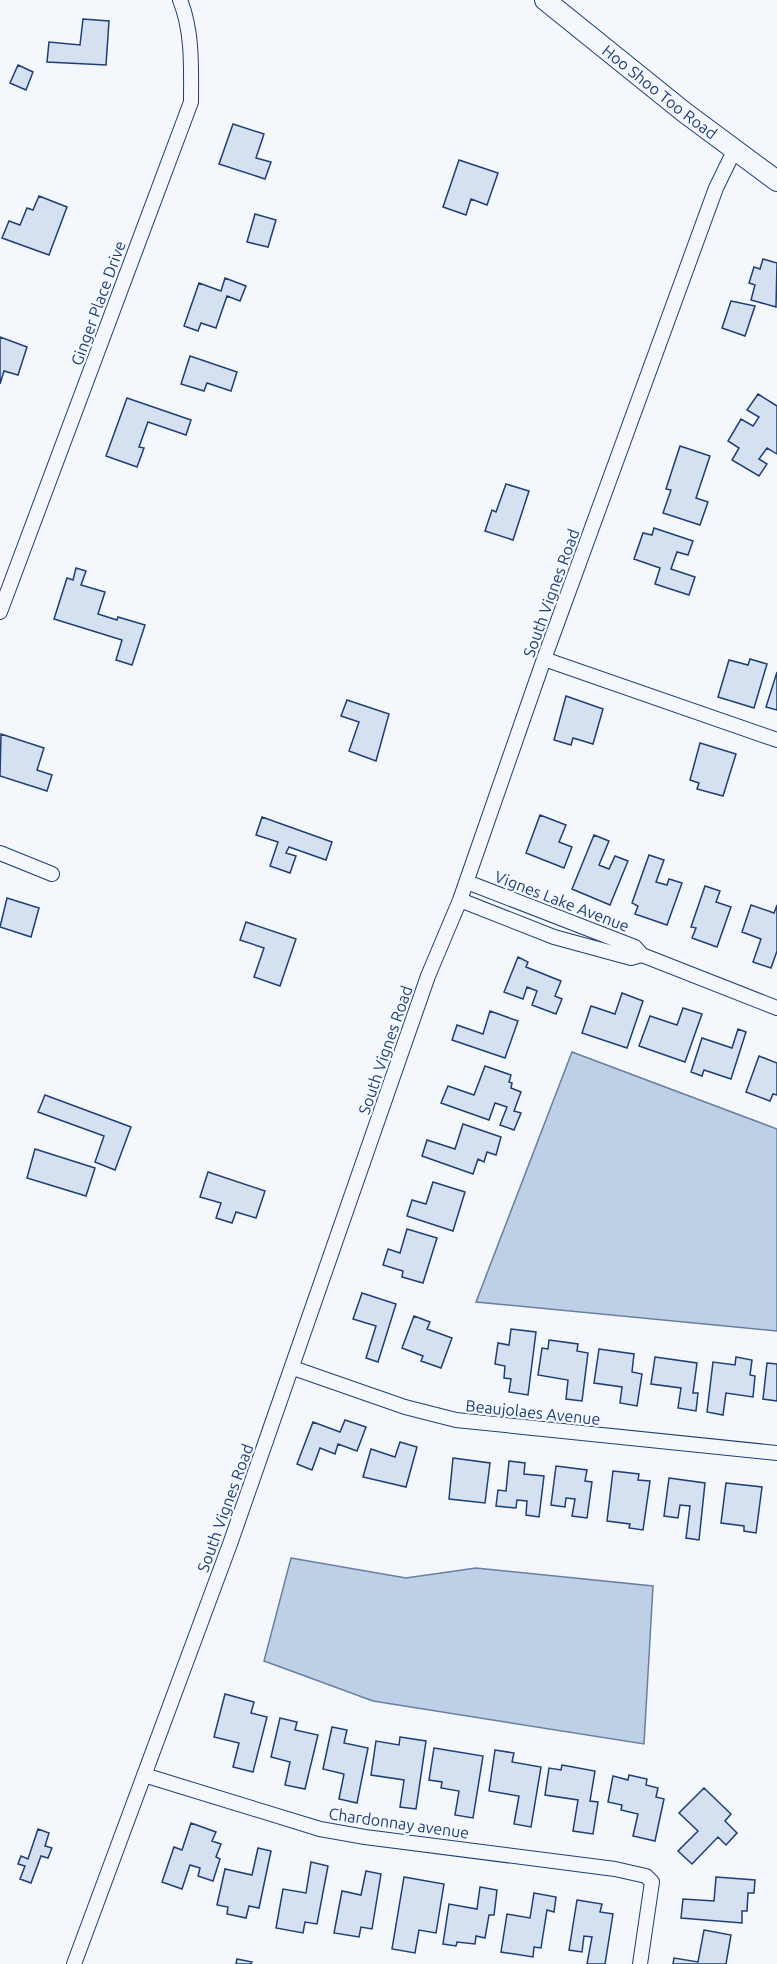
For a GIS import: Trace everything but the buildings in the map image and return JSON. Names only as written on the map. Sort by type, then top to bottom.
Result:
[{"type":"street","name":"Ginger Place Drive","points":[[0,612],[190,102],[191,53],[180,0]]},
{"type":"street","name":"Hoo Shoo Too Road","points":[[545,0],[777,181]]},
{"type":"street","name":"South Vignes Road","points":[[74,1964],[293,1368],[428,976],[467,882],[544,659],[716,188],[735,149]]},
{"type":"street","points":[[544,659],[777,740]]},
{"type":"street","points":[[0,853],[52,874]]},
{"type":"street","name":"Vignes Lake Avenue","points":[[467,882],[635,948],[642,956],[777,1008]]},
{"type":"street","name":"Vignes Lake Avenue","points":[[460,900],[554,937],[631,958],[642,956]]},
{"type":"street","name":"Beaujolaes Avenue","points":[[293,1368],[417,1411],[456,1420],[777,1453]]},
{"type":"street","name":"Chardonnay avenue","points":[[144,1774],[320,1829],[365,1837],[615,1869],[646,1876],[652,1882],[640,1964]]},
{"type":"water","points":[[572,1052],[777,1129],[777,1331],[476,1302]]},
{"type":"water","points":[[291,1558],[406,1578],[476,1568],[653,1586],[644,1744],[373,1701],[264,1661]]}]
